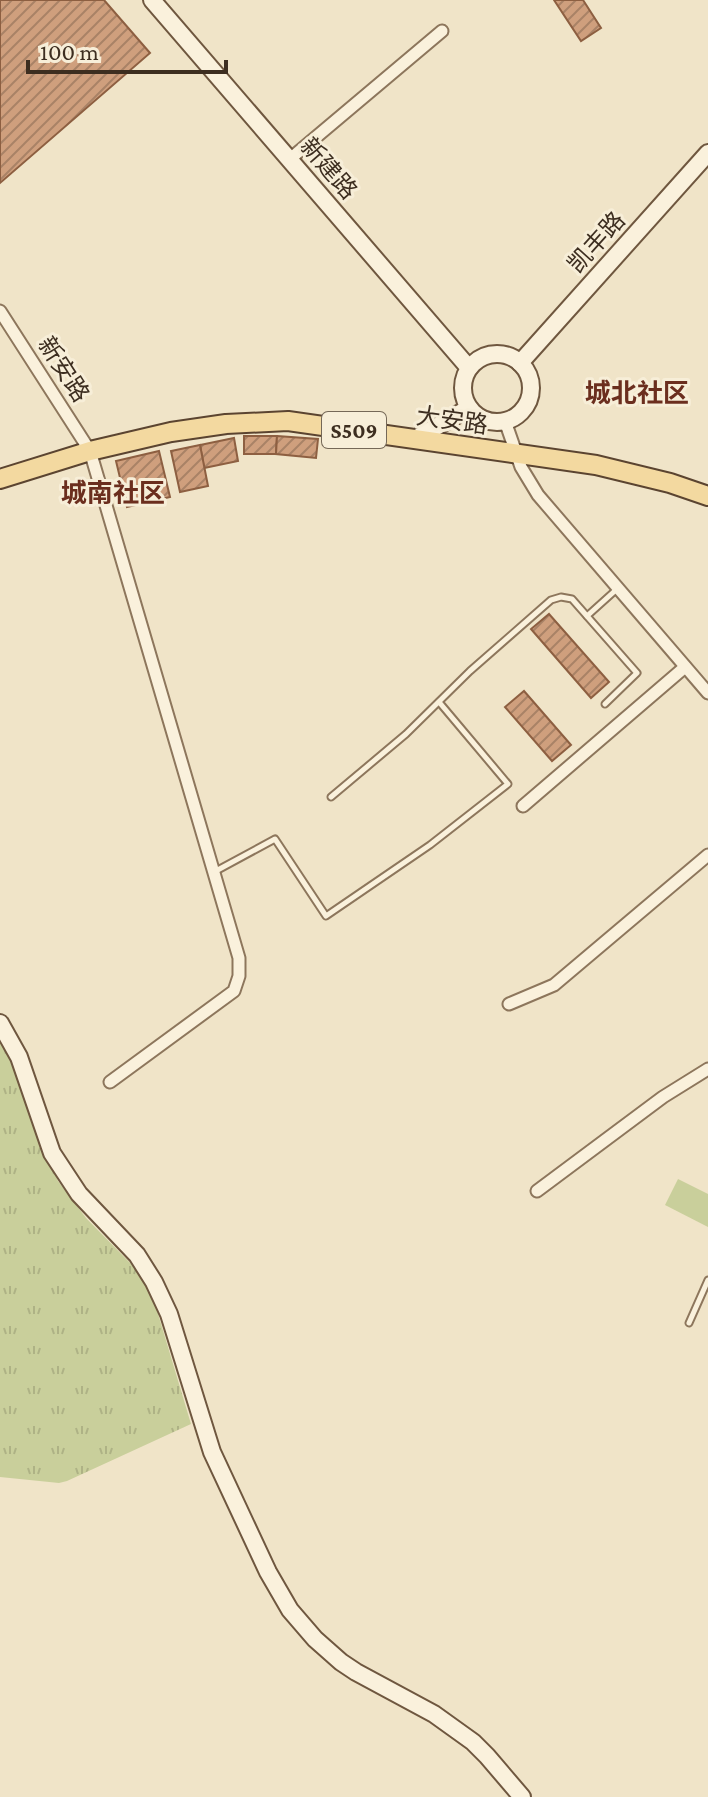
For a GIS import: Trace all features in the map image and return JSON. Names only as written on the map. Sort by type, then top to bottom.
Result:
[{"type":"main road","name":"大安路","points":[[0,479],[90,451],[183,430],[288,421],[621,470],[708,496]]},
{"type":"street","name":"新建路","points":[[152,0],[469,368]]},
{"type":"street","points":[[290,159],[442,31]]},
{"type":"street","name":"凯丰路","points":[[520,363],[708,153]]},
{"type":"street","name":"新安路","points":[[0,311],[90,451],[239,958],[239,976],[234,991],[110,1082]]},
{"type":"street","points":[[498,353],[520,363],[529,375],[531,391],[522,412],[505,421],[482,419],[465,401],[463,384],[469,368],[481,357],[498,353]]},
{"type":"street","points":[[415,439],[469,408]]},
{"type":"street","points":[[505,421],[515,453],[538,495],[708,693]]},
{"type":"street","points":[[523,806],[685,667]]},
{"type":"street","points":[[509,1004],[554,985],[708,855]]},
{"type":"street","points":[[0,1023],[19,1057],[52,1153],[60,1167],[79,1194],[137,1255],[154,1282],[169,1314],[212,1452],[268,1572],[290,1610],[315,1639],[341,1662],[434,1714],[473,1742],[522,1797]]},
{"type":"street","points":[[537,1191],[663,1097],[708,1069]]},
{"type":"lane","points":[[587,616],[618,588]]},
{"type":"lane","points":[[331,797],[406,734],[470,671],[551,600],[561,597],[572,599],[637,673],[605,704]]},
{"type":"lane","points":[[214,872],[275,839],[326,916],[430,845],[508,784],[439,702]]},
{"type":"lane","points":[[689,1323],[708,1280]]},
{"type":"green space","points":[[0,1038],[10,1054],[58,1181],[86,1218],[138,1271],[153,1297],[191,1424],[59,1483],[0,1477]]},
{"type":"green space","points":[[678,1179],[708,1194],[708,1227],[665,1205]]},
{"type":"building","points":[[0,0],[104,0],[150,53],[0,183]]},
{"type":"building","points":[[554,0],[583,0],[601,28],[581,41]]},
{"type":"building","points":[[244,436],[277,436],[276,454],[244,454]]},
{"type":"building","points":[[277,436],[318,439],[316,458],[276,454]]},
{"type":"building","points":[[234,438],[238,461],[204,468],[200,445]]},
{"type":"building","points":[[200,445],[208,486],[180,492],[171,451]]},
{"type":"building","points":[[159,451],[170,497],[127,507],[116,461]]},
{"type":"building","points":[[549,614],[609,682],[591,698],[531,629]]},
{"type":"building","points":[[524,691],[571,745],[552,761],[505,707]]},
{"type":"district","name":"城北社区","points":[[637,393]]},
{"type":"district","name":"城南社区","points":[[113,493]]}]
